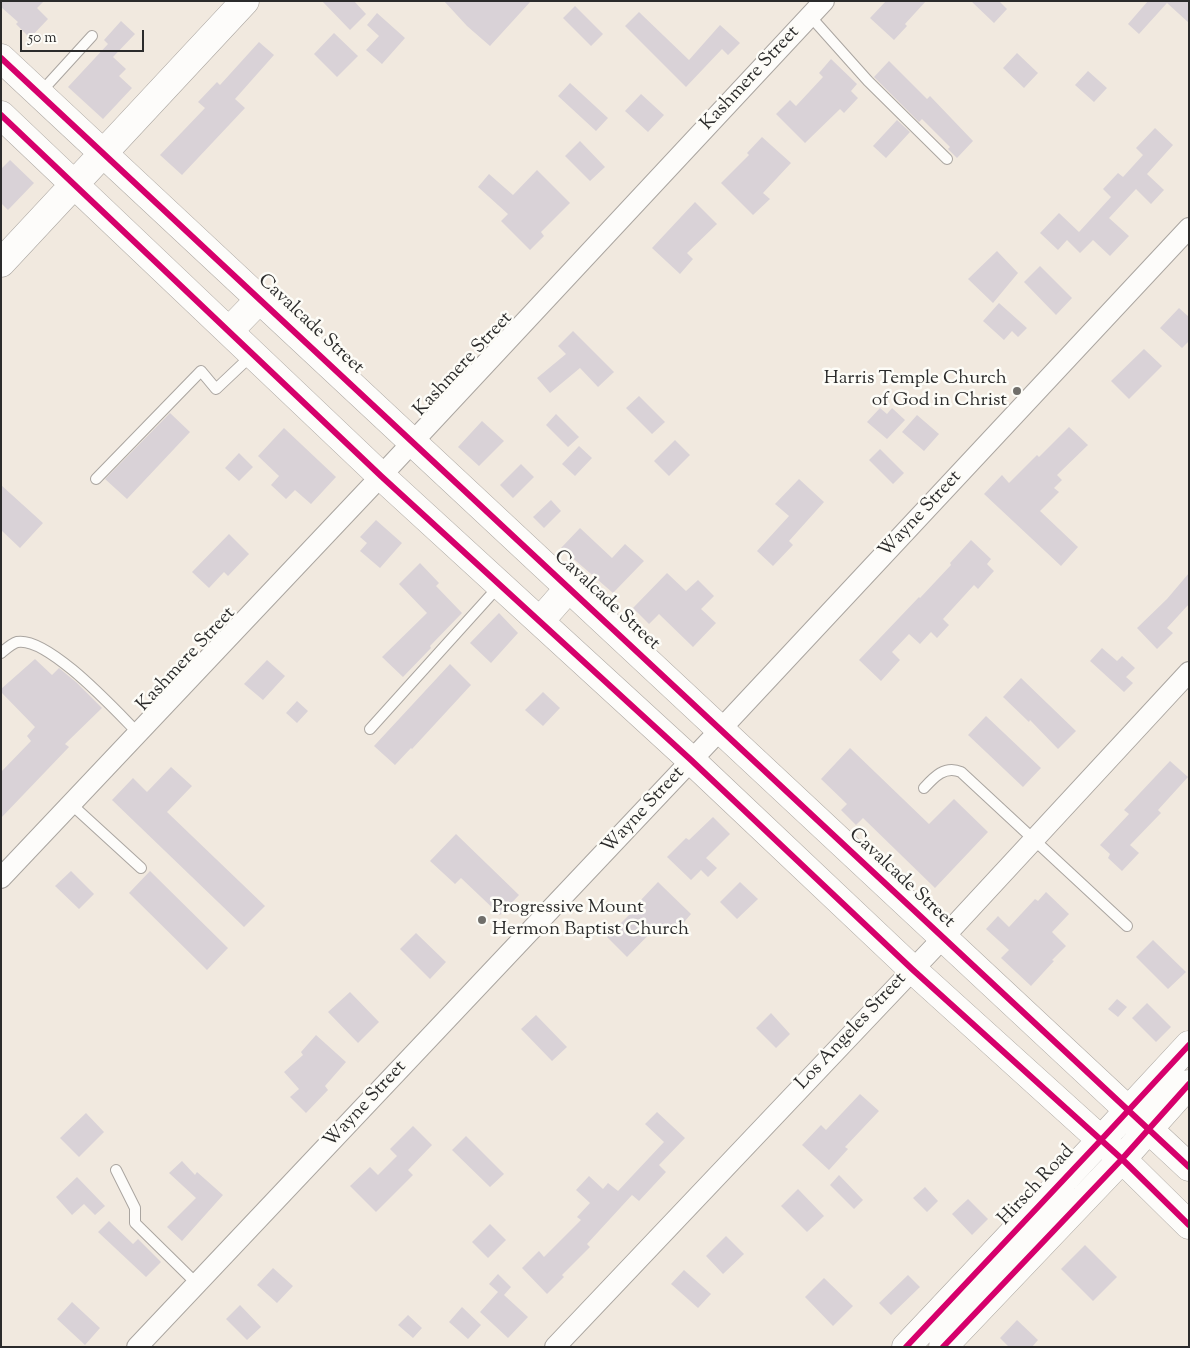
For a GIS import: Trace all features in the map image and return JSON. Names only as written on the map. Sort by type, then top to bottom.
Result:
[{"type":"main road","points":[[1,262],[245,1]]},
{"type":"main road","name":"Cavalcade Street","points":[[1,58],[1189,1168]]},
{"type":"main road","points":[[1,115],[381,476],[691,760],[912,969],[1122,1159],[1189,1225]]},
{"type":"main road","points":[[228,331],[260,299]]},
{"type":"main road","points":[[540,622],[569,588]]},
{"type":"main road","name":"Hirsch Road","points":[[906,1347],[1189,1045]]},
{"type":"main road","points":[[943,1347],[1122,1159],[1189,1084]]},
{"type":"street","name":"Kashmere Street","points":[[1,878],[413,442],[824,1]]},
{"type":"street","name":"Wayne Street","points":[[137,1347],[721,729],[1189,228]]},
{"type":"street","name":"Los Angeles Street","points":[[555,1347],[942,939],[1189,672]]},
{"type":"lane","points":[[810,16],[868,81],[947,160]]},
{"type":"lane","points":[[39,93],[92,36]]},
{"type":"lane","points":[[96,479],[201,371],[216,389],[253,354]]},
{"type":"lane","points":[[370,729],[500,585]]},
{"type":"lane","points":[[1,653],[16,642],[27,642],[37,646],[62,661],[138,733]]},
{"type":"lane","points":[[924,788],[935,777],[946,770],[954,769],[961,772],[1035,839],[1126,926]]},
{"type":"lane","points":[[71,804],[141,868]]},
{"type":"lane","points":[[116,1170],[135,1208],[135,1223],[197,1284]]},
{"type":"building","points":[[1,1],[44,1],[37,8],[48,19],[30,38],[16,24],[18,22],[1,7]]},
{"type":"building","points":[[322,1],[354,1],[366,14],[350,30]]},
{"type":"building","points":[[444,1],[531,1],[490,46],[467,26]]},
{"type":"building","points":[[886,1],[926,1],[905,24],[907,26],[894,40],[870,18]]},
{"type":"building","points":[[971,1],[999,1],[1007,9],[994,23]]},
{"type":"building","points":[[1148,1],[1189,1],[1189,23],[1167,3],[1139,34],[1128,24]]},
{"type":"building","points":[[575,6],[603,34],[591,46],[563,18]]},
{"type":"building","points":[[639,12],[689,60],[720,25],[740,43],[728,55],[722,49],[686,87],[625,26]]},
{"type":"building","points":[[377,13],[405,38],[382,64],[366,50],[379,36],[367,25]]},
{"type":"building","points":[[121,21],[135,34],[113,57],[126,69],[119,76],[132,88],[103,119],[68,87],[108,44],[104,40]]},
{"type":"building","points":[[334,33],[358,56],[337,77],[314,54]]},
{"type":"building","points":[[259,42],[274,55],[235,99],[245,108],[182,175],[160,155],[205,108],[198,102],[217,82],[220,85]]},
{"type":"building","points":[[1017,53],[1038,73],[1024,88],[1003,68]]},
{"type":"building","points":[[831,59],[857,84],[851,91],[858,98],[844,113],[840,109],[805,143],[776,114],[790,100],[796,106],[823,77],[819,73]]},
{"type":"building","points":[[889,61],[927,99],[930,96],[973,141],[957,158],[948,149],[950,147],[922,119],[919,122],[874,77]]},
{"type":"building","points":[[1088,71],[1107,88],[1094,102],[1075,85]]},
{"type":"building","points":[[570,83],[608,118],[596,131],[558,96]]},
{"type":"building","points":[[641,94],[664,115],[648,132],[625,111]]},
{"type":"building","points":[[897,120],[910,132],[886,158],[873,146]]},
{"type":"building","points":[[1155,128],[1173,145],[1147,174],[1164,190],[1151,204],[1136,189],[1109,218],[1129,236],[1110,256],[1093,240],[1080,253],[1067,240],[1058,250],[1040,233],[1059,213],[1079,232],[1111,197],[1103,189],[1118,173],[1123,177],[1143,155],[1136,148]]},
{"type":"building","points":[[762,137],[791,163],[763,193],[770,199],[753,215],[721,183],[749,155],[747,153]]},
{"type":"building","points":[[580,141],[605,167],[590,181],[565,156]]},
{"type":"building","points":[[10,160],[34,183],[8,210],[1,203],[1,169]]},
{"type":"building","points":[[537,170],[570,203],[541,232],[544,236],[530,250],[501,221],[508,214],[478,187],[489,174],[513,195]]},
{"type":"building","points":[[695,202],[717,224],[687,253],[693,259],[680,274],[652,248]]},
{"type":"building","points":[[997,251],[1018,273],[993,303],[968,279]]},
{"type":"building","points":[[1040,266],[1072,298],[1056,315],[1024,282]]},
{"type":"building","points":[[999,303],[1027,328],[1018,337],[1012,331],[1004,340],[983,321]]},
{"type":"building","points":[[1179,308],[1189,317],[1189,341],[1182,348],[1160,328]]},
{"type":"building","points":[[573,331],[614,372],[598,387],[580,368],[550,393],[537,378],[566,354],[558,346]]},
{"type":"building","points":[[1144,349],[1162,366],[1129,399],[1111,381]]},
{"type":"building","points":[[639,396],[665,422],[652,434],[626,408]]},
{"type":"building","points":[[880,408],[887,414],[892,408],[905,420],[887,439],[867,422]]},
{"type":"building","points":[[170,413],[190,432],[127,499],[105,479]]},
{"type":"building","points":[[556,414],[579,437],[568,447],[546,425]]},
{"type":"building","points":[[917,415],[939,434],[924,451],[902,432]]},
{"type":"building","points":[[482,421],[504,441],[479,466],[458,447]]},
{"type":"building","points":[[1069,427],[1088,445],[1057,475],[1062,480],[1054,488],[1059,492],[1040,511],[1078,547],[1061,566],[984,494],[1002,475],[1009,483]]},
{"type":"building","points":[[284,428],[336,477],[311,504],[295,490],[286,499],[271,485],[279,476],[258,456]]},
{"type":"building","points":[[675,440],[690,455],[669,476],[654,461]]},
{"type":"building","points":[[579,446],[592,458],[575,476],[562,464]]},
{"type":"building","points":[[880,449],[904,473],[893,484],[869,460]]},
{"type":"building","points":[[239,453],[253,467],[239,481],[225,468]]},
{"type":"building","points":[[521,464],[534,477],[513,498],[500,485]]},
{"type":"building","points":[[799,479],[824,502],[789,541],[793,545],[773,566],[757,551],[789,516],[775,504]]},
{"type":"building","points":[[1,485],[43,523],[20,548],[1,530]]},
{"type":"building","points":[[551,500],[561,511],[544,528],[533,517]]},
{"type":"building","points":[[376,520],[402,543],[380,568],[360,551],[367,543],[360,537]]},
{"type":"building","points":[[580,528],[612,558],[625,544],[644,561],[613,593],[561,548]]},
{"type":"building","points":[[229,534],[249,554],[228,576],[224,572],[209,588],[192,572]]},
{"type":"building","points":[[971,540],[991,559],[987,564],[994,571],[978,589],[974,585],[943,619],[949,625],[937,638],[931,632],[920,644],[909,634],[892,652],[900,660],[881,681],[859,660],[951,565],[950,563]]},
{"type":"building","points":[[420,563],[439,583],[436,586],[462,613],[403,677],[382,657],[427,613],[399,584]]},
{"type":"building","points":[[667,573],[686,591],[698,580],[714,596],[701,609],[716,623],[693,647],[659,614],[649,624],[633,608]]},
{"type":"building","points":[[1189,573],[1189,604],[1167,628],[1173,633],[1157,649],[1137,628],[1167,599]]},
{"type":"building","points":[[499,613],[518,633],[491,663],[470,643]]},
{"type":"building","points":[[1102,648],[1117,661],[1122,656],[1135,668],[1126,677],[1133,683],[1124,692],[1090,661]]},
{"type":"building","points":[[35,659],[52,675],[59,668],[102,708],[65,744],[69,747],[1,818],[1,772],[31,741],[27,736],[35,727],[1,692],[1,689]]},
{"type":"building","points":[[267,660],[285,676],[263,700],[244,684]]},
{"type":"building","points":[[450,664],[471,685],[395,765],[374,746]]},
{"type":"building","points":[[1021,678],[1076,731],[1058,749],[1030,720],[1029,722],[1003,697]]},
{"type":"building","points":[[543,692],[560,708],[543,726],[525,710]]},
{"type":"building","points":[[297,701],[308,711],[297,723],[286,713]]},
{"type":"building","points":[[986,716],[1041,768],[1023,787],[968,735]]},
{"type":"building","points":[[850,748],[929,824],[954,799],[988,832],[935,888],[863,818],[856,825],[841,810],[847,804],[821,779]]},
{"type":"building","points":[[1170,761],[1188,777],[1158,810],[1161,813],[1130,845],[1139,853],[1122,871],[1108,858],[1110,854],[1100,845],[1129,814],[1124,810]]},
{"type":"building","points":[[171,767],[192,786],[167,812],[265,906],[244,927],[112,800],[133,778],[147,792]]},
{"type":"building","points":[[713,817],[730,834],[706,858],[717,868],[708,877],[701,870],[691,880],[667,857],[686,838],[689,840]]},
{"type":"building","points":[[456,834],[519,895],[500,915],[461,878],[455,884],[430,861]]},
{"type":"building","points":[[71,871],[94,894],[79,909],[55,886]]},
{"type":"building","points":[[150,871],[228,948],[207,970],[129,893]]},
{"type":"building","points":[[658,882],[691,914],[673,935],[660,923],[627,957],[607,937],[640,904],[638,903]]},
{"type":"building","points":[[740,882],[758,899],[737,919],[720,902]]},
{"type":"building","points":[[1046,892],[1069,914],[1052,932],[1066,946],[1031,986],[1001,958],[1009,950],[986,929],[998,916],[1009,927],[1035,899],[1038,901]]},
{"type":"building","points":[[416,933],[446,962],[430,979],[400,949]]},
{"type":"building","points":[[1153,940],[1186,972],[1168,989],[1136,957]]},
{"type":"building","points":[[350,992],[379,1022],[358,1043],[328,1012]]},
{"type":"building","points":[[1117,999],[1127,1007],[1118,1017],[1108,1009]]},
{"type":"building","points":[[1147,1003],[1171,1027],[1156,1042],[1132,1018]]},
{"type":"building","points":[[771,1013],[790,1034],[776,1048],[756,1028]]},
{"type":"building","points":[[536,1015],[567,1047],[552,1061],[521,1029]]},
{"type":"building","points":[[316,1035],[346,1062],[325,1086],[328,1090],[306,1113],[290,1097],[299,1089],[284,1072],[303,1055],[301,1052]]},
{"type":"building","points":[[860,1094],[879,1111],[845,1147],[848,1149],[829,1170],[802,1145],[821,1125],[826,1130]]},
{"type":"building","points":[[657,1112],[685,1138],[659,1165],[666,1172],[639,1201],[632,1195],[587,1244],[590,1247],[562,1275],[564,1277],[547,1294],[522,1268],[539,1251],[544,1257],[581,1220],[577,1217],[590,1203],[576,1190],[589,1176],[603,1189],[608,1183],[618,1191],[664,1142],[645,1124]]},
{"type":"building","points":[[86,1113],[104,1132],[79,1157],[60,1138]]},
{"type":"building","points":[[413,1126],[432,1145],[408,1170],[413,1175],[376,1212],[350,1186],[370,1167],[378,1175],[397,1156],[390,1149]]},
{"type":"building","points":[[466,1136],[504,1174],[490,1187],[452,1150]]},
{"type":"building","points":[[182,1161],[195,1175],[197,1172],[223,1195],[182,1241],[167,1227],[196,1198],[169,1173]]},
{"type":"building","points":[[839,1175],[863,1200],[854,1209],[830,1185]]},
{"type":"building","points":[[77,1177],[105,1206],[95,1215],[84,1204],[72,1215],[56,1197]]},
{"type":"building","points":[[925,1187],[938,1201],[927,1212],[913,1198]]},
{"type":"building","points":[[798,1189],[824,1216],[807,1232],[781,1206]]},
{"type":"building","points":[[968,1199],[988,1219],[972,1235],[952,1214]]},
{"type":"building","points":[[109,1221],[133,1244],[138,1239],[161,1262],[146,1277],[98,1232]]},
{"type":"building","points":[[490,1224],[506,1240],[488,1258],[472,1242]]},
{"type":"building","points":[[726,1236],[744,1254],[723,1274],[706,1256]]},
{"type":"building","points":[[1085,1245],[1117,1277],[1093,1301],[1061,1269]]},
{"type":"building","points":[[273,1268],[293,1286],[277,1303],[257,1285]]},
{"type":"building","points":[[684,1270],[711,1294],[698,1308],[671,1284]]},
{"type":"building","points":[[498,1274],[511,1287],[504,1295],[528,1317],[508,1338],[480,1312],[498,1292],[489,1284]]},
{"type":"building","points":[[908,1275],[920,1287],[891,1315],[879,1303]]},
{"type":"building","points":[[824,1278],[853,1306],[833,1326],[805,1297]]},
{"type":"building","points":[[72,1302],[100,1328],[85,1345],[57,1319]]},
{"type":"building","points":[[240,1305],[261,1327],[247,1340],[226,1319]]},
{"type":"building","points":[[462,1307],[481,1325],[468,1339],[449,1322]]},
{"type":"building","points":[[408,1315],[422,1328],[413,1338],[398,1325]]},
{"type":"building","points":[[1017,1320],[1038,1340],[1032,1347],[1009,1347],[1000,1338]]},
{"type":"cycle path","points":[[1,58],[1189,1167]]},
{"type":"cycle path","points":[[1,115],[381,476],[691,760],[912,969],[1122,1159],[1189,1225]]},
{"type":"cycle path","points":[[906,1347],[1189,1045]]},
{"type":"cycle path","points":[[943,1347],[1122,1159],[1189,1084]]},
{"type":"place","name":"Harris Temple Church of God in Christ","points":[[1017,391]]},
{"type":"place","name":"Progressive Mount Hermon Baptist Church","points":[[482,920]]}]
